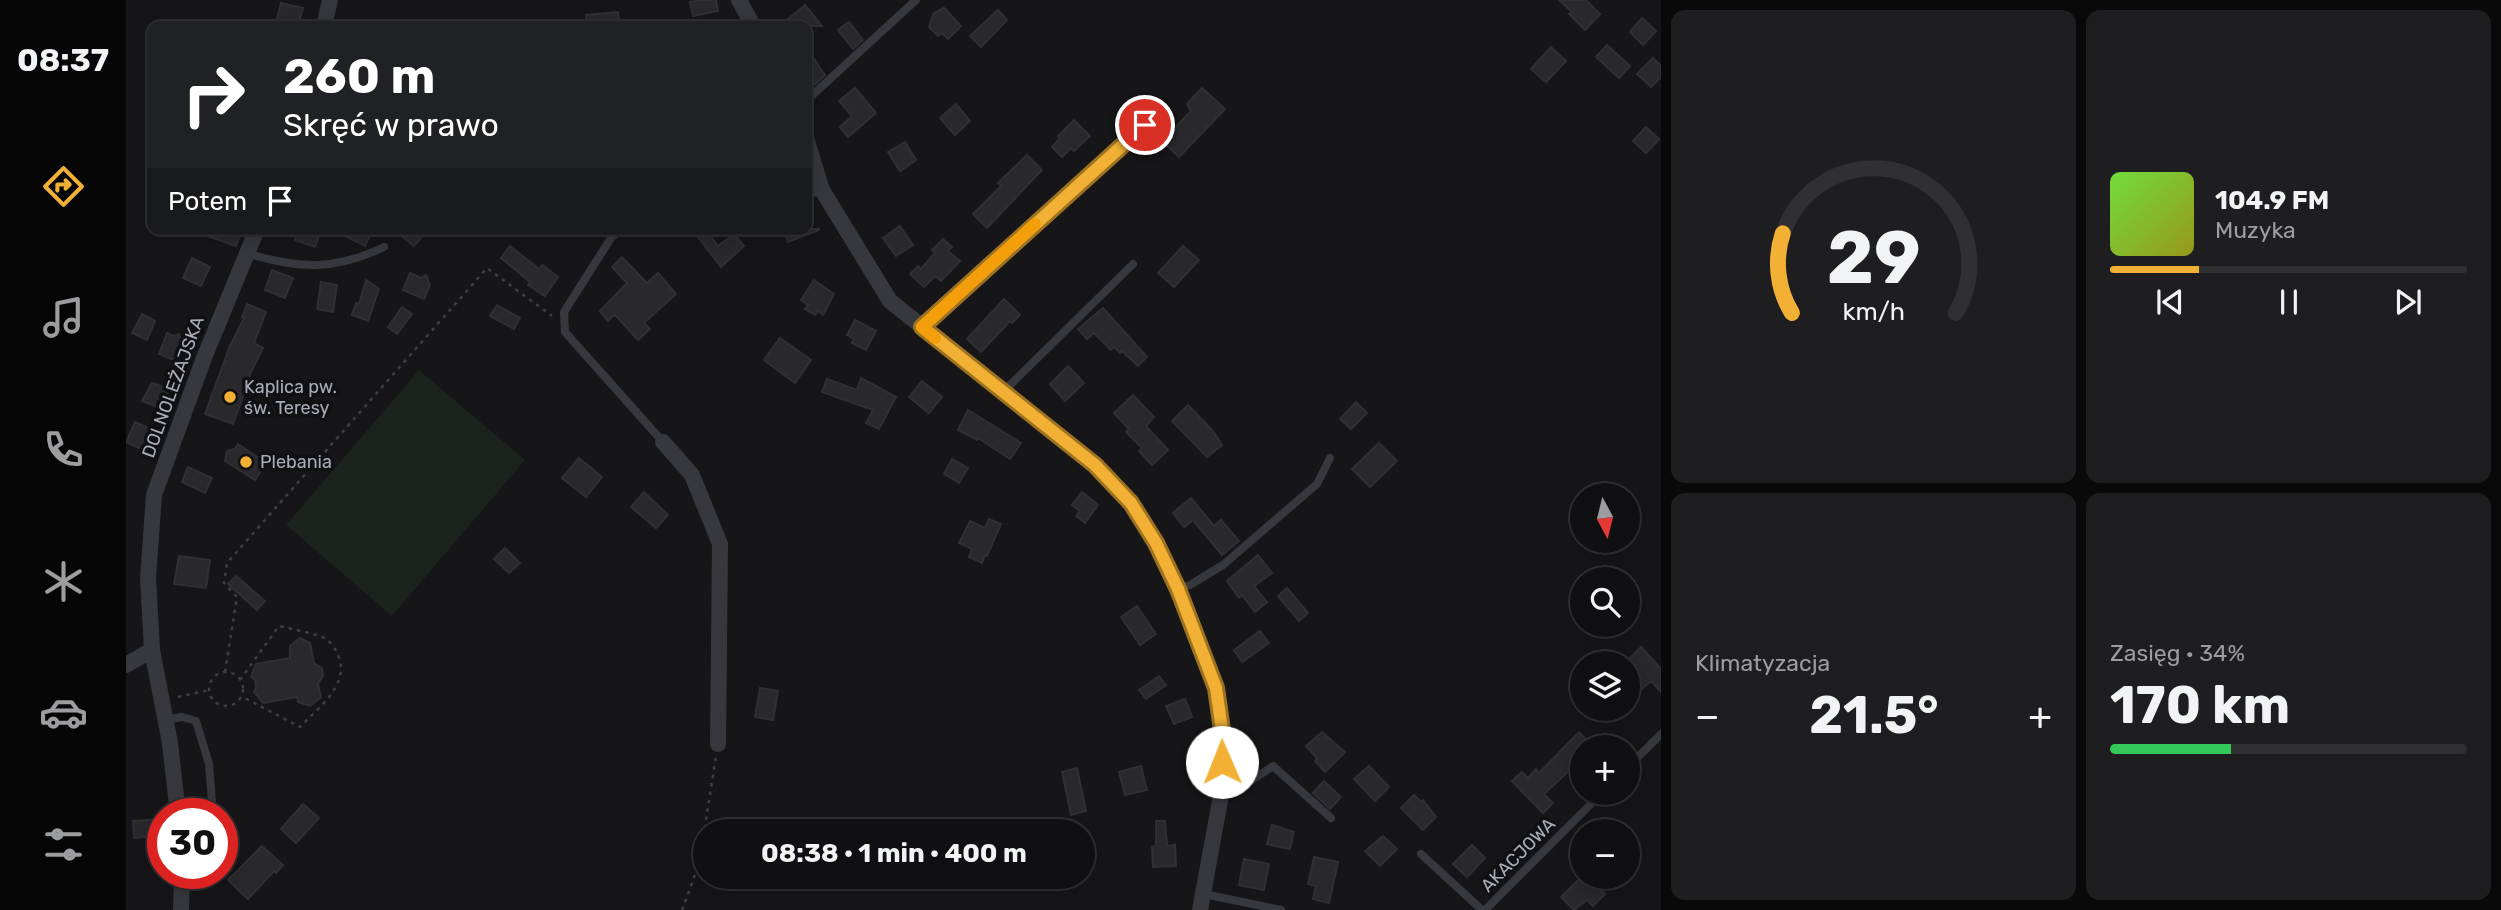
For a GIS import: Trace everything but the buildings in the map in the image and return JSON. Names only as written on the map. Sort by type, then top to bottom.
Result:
[{"type":"street","points":[[325,21],[330,0]]},
{"type":"street","points":[[739,0],[750,21]]},
{"type":"street","points":[[814,193],[890,301],[1095,465],[1131,503],[1156,543],[1178,589],[1216,688],[1223,737],[1221,786],[1200,910]]},
{"type":"street","name":"DOLNOLEŻAJSKA","points":[[176,798],[152,650],[148,579],[154,495],[204,358],[254,235]]},
{"type":"street","points":[[663,442],[692,475],[720,544],[718,744]]},
{"type":"street","points":[[126,665],[152,650]]},
{"type":"street","points":[[181,910],[182,889]]},
{"type":"lane","points":[[812,95],[916,0]]},
{"type":"lane","points":[[922,327],[1145,125]]},
{"type":"lane","points":[[615,235],[564,312],[563,324],[565,332],[663,442]]},
{"type":"lane","points":[[246,253],[297,265],[336,264],[360,258],[384,247]]},
{"type":"lane","points":[[1002,393],[1133,264]]},
{"type":"lane","points":[[1178,589],[1190,585],[1223,565],[1317,484],[1330,458]]},
{"type":"lane","points":[[165,720],[182,717],[195,722],[209,764],[212,798]]},
{"type":"lane","points":[[1640,755],[1661,734]]},
{"type":"lane","points":[[1221,786],[1245,785],[1273,765],[1331,818]]},
{"type":"lane","name":"AKACJOWA","points":[[1484,910],[1590,805]]},
{"type":"lane","points":[[1421,854],[1484,910]]},
{"type":"lane","points":[[1204,894],[1280,910]]},
{"type":"path","points":[[225,673],[237,597],[224,583],[227,563],[487,268],[563,324]]},
{"type":"path","points":[[240,680],[279,626],[326,639],[338,652],[342,668],[340,680],[332,692],[300,727],[241,696]]},
{"type":"path","points":[[225,673],[240,680],[241,696],[233,705],[222,706],[212,700],[209,690],[215,676],[225,673]]},
{"type":"path","points":[[162,700],[209,690]]},
{"type":"path","points":[[682,910],[699,864],[718,744]]},
{"type":"shaded area","points":[[419,370],[525,460],[392,616],[286,525]]},
{"type":"slow traffic","points":[[935,338],[922,327],[1035,224]]},
{"type":"place","name":"Kaplica pw. św. Teresy","points":[[230,397]]},
{"type":"place","name":"Plebania","points":[[246,462]]},
{"type":"route","points":[[1145,125],[922,327],[1095,465],[1131,503],[1156,543],[1178,589],[1216,688],[1223,737],[1222,762]]}]
